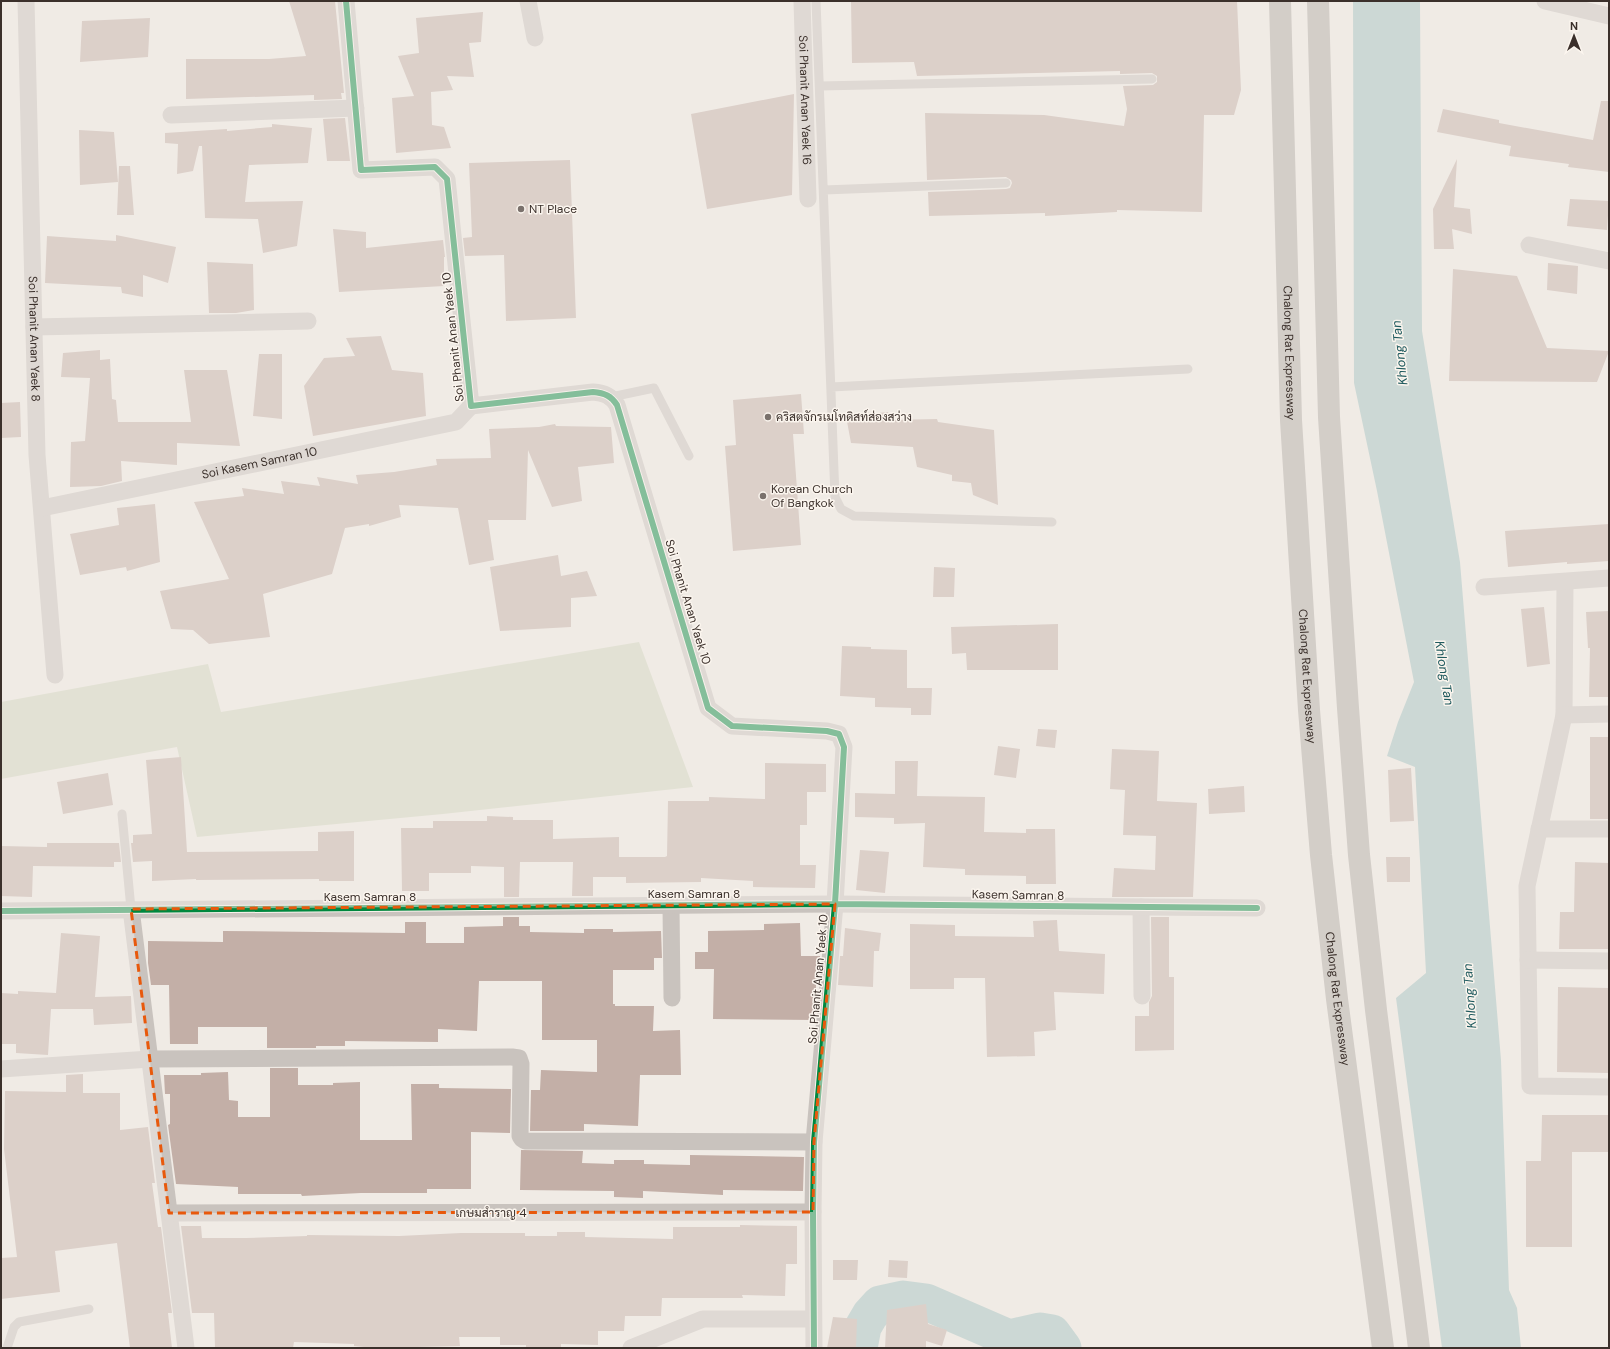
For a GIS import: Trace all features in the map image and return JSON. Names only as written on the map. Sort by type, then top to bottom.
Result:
[{"type":"highway","name":"Chalong Rat Expressway","points":[[1280,1],[1291,420],[1309,710],[1321,855],[1337,1000],[1383,1348]]},
{"type":"highway","points":[[1318,1],[1329,417],[1359,855],[1376,1010],[1419,1348]]},
{"type":"street","name":"Soi Phanit Anan Yaek 8","points":[[26,1],[37,455],[55,675]]},
{"type":"street","name":"Soi Phanit Anan Yaek 10","points":[[346,1],[361,170],[435,167],[447,179],[470,406],[593,392],[602,392],[611,397],[617,405],[708,708],[732,726],[827,731],[839,734],[844,747],[835,904],[814,1142],[814,1343]]},
{"type":"street","points":[[528,1],[535,38]]},
{"type":"street","name":"Soi Phanit Anan Yaek 16","points":[[802,1],[808,199]]},
{"type":"street","points":[[1545,1],[1609,16]]},
{"type":"street","points":[[171,115],[356,108]]},
{"type":"street","points":[[1529,245],[1609,261]]},
{"type":"street","points":[[34,327],[308,321]]},
{"type":"street","name":"Soi Kasem Samran 10","points":[[42,508],[456,422],[470,406]]},
{"type":"street","points":[[1484,587],[1609,578]]},
{"type":"street","points":[[1565,582],[1564,716],[1527,886],[1530,1086],[1609,1087]]},
{"type":"street","points":[[1564,716],[1609,714]]},
{"type":"street","points":[[1539,829],[1609,829]]},
{"type":"street","name":"Kasem Samran 8","points":[[1,911],[835,904],[1257,908]]},
{"type":"street","points":[[671,906],[672,998]]},
{"type":"street","points":[[1141,907],[1142,996]]},
{"type":"street","points":[[132,909],[186,1348]]},
{"type":"street","points":[[1528,960],[1609,961]]},
{"type":"street","points":[[1,1069],[150,1059],[512,1057],[519,1058],[521,1064],[520,1136],[525,1142],[814,1142]]},
{"type":"street","name":"เกษมสำราญ 4","points":[[169,1214],[813,1212]]},
{"type":"street","points":[[631,1348],[703,1320],[813,1319]]},
{"type":"lane","points":[[816,1],[835,497],[841,509],[854,516],[1052,522]]},
{"type":"lane","points":[[820,86],[1152,79]]},
{"type":"lane","points":[[824,190],[1006,184]]},
{"type":"lane","points":[[831,387],[1188,369]]},
{"type":"lane","points":[[611,397],[654,388],[689,456]]},
{"type":"lane","points":[[122,814],[132,909]]},
{"type":"lane","points":[[7,1348],[14,1327],[19,1322],[89,1309]]},
{"type":"highlighted area","points":[[835,904],[814,1142],[813,1212],[169,1213],[131,909]]},
{"type":"green space","points":[[639,642],[693,787],[443,814],[197,837],[177,747],[1,779],[1,702],[208,664],[221,712]]},
{"type":"water","name":"Khlong Tan","points":[[1353,1],[1420,1],[1422,331],[1460,562],[1501,1060],[1509,1290],[1517,1308],[1521,1348],[1442,1348],[1396,998],[1426,973],[1415,767],[1387,756],[1398,722],[1414,682],[1377,491],[1354,383]]},
{"type":"building","points":[[289,1],[335,1],[344,93],[341,93],[342,99],[314,100],[314,95],[186,99],[186,59],[269,59],[306,56]]},
{"type":"building","points":[[851,1],[1237,1],[1241,90],[1234,115],[1204,115],[1202,212],[1117,210],[1117,212],[1045,216],[1045,213],[929,216],[928,192],[1006,189],[1010,188],[1012,183],[1011,180],[1006,177],[927,180],[925,113],[1044,115],[1124,126],[1127,109],[1123,86],[1153,85],[1157,82],[1157,76],[1152,73],[1120,74],[1120,71],[917,76],[914,62],[852,63]]},
{"type":"building","points":[[483,12],[481,42],[469,43],[474,77],[447,76],[453,90],[431,92],[432,125],[444,127],[451,148],[396,153],[392,98],[414,96],[398,56],[419,53],[416,18]]},
{"type":"building","points":[[150,18],[148,57],[80,62],[82,21]]},
{"type":"building","points":[[794,94],[792,195],[707,209],[691,114]]},
{"type":"building","points":[[1601,101],[1609,101],[1609,172],[1568,167],[1569,164],[1509,156],[1511,146],[1437,132],[1443,109],[1499,120],[1499,123],[1593,140]]},
{"type":"building","points":[[345,118],[350,161],[327,161],[323,119]]},
{"type":"building","points":[[272,124],[312,128],[308,163],[249,165],[245,202],[303,201],[297,246],[263,253],[258,219],[205,218],[202,146],[199,146],[193,171],[177,174],[178,144],[165,143],[165,133],[227,129],[227,131],[272,127]]},
{"type":"building","points":[[79,130],[114,132],[118,182],[80,185]]},
{"type":"building","points":[[1457,159],[1454,207],[1470,209],[1472,234],[1452,229],[1454,249],[1434,249],[1433,209]]},
{"type":"building","name":"NT Place","points":[[570,160],[576,318],[506,321],[504,255],[465,256],[463,238],[472,237],[469,163]]},
{"type":"building","points":[[119,166],[130,166],[134,215],[117,215]]},
{"type":"building","points":[[1570,199],[1609,201],[1607,230],[1567,226]]},
{"type":"building","points":[[333,229],[366,232],[366,248],[443,240],[445,257],[444,286],[339,292]]},
{"type":"building","points":[[116,235],[176,247],[168,283],[143,275],[143,297],[122,293],[121,287],[45,283],[47,236],[116,241]]},
{"type":"building","points":[[207,262],[253,264],[254,310],[236,313],[209,313]]},
{"type":"building","points":[[1548,263],[1578,266],[1577,294],[1547,290]]},
{"type":"building","points":[[1453,269],[1517,276],[1547,348],[1609,351],[1597,382],[1449,381]]},
{"type":"building","points":[[381,336],[392,370],[423,373],[426,416],[313,436],[304,386],[324,358],[355,356],[346,338]]},
{"type":"building","points":[[100,350],[100,360],[110,359],[112,399],[116,400],[118,422],[191,422],[184,370],[227,370],[240,446],[177,443],[177,465],[121,461],[122,481],[101,486],[70,487],[71,442],[85,441],[90,378],[61,377],[63,353]]},
{"type":"building","points":[[259,354],[282,354],[282,419],[253,416]]},
{"type":"building","name":"Korean Church Of Bangkok","points":[[801,394],[804,434],[793,434],[801,545],[733,551],[725,446],[736,445],[733,400]]},
{"type":"building","points":[[20,402],[21,437],[1,438],[1,403]]},
{"type":"building","points":[[888,412],[889,420],[937,419],[938,422],[994,430],[998,505],[973,495],[971,483],[952,481],[952,475],[917,467],[913,447],[851,443],[846,416]]},
{"type":"building","points":[[555,424],[556,426],[611,427],[614,463],[578,467],[582,501],[552,507],[528,450],[526,520],[488,520],[494,560],[469,565],[458,508],[399,505],[401,517],[369,526],[369,524],[345,528],[332,574],[263,594],[270,637],[209,644],[193,630],[171,629],[160,591],[229,579],[194,502],[244,496],[242,488],[284,494],[281,481],[320,486],[317,477],[358,484],[356,475],[394,472],[437,465],[436,459],[491,458],[489,429],[539,427]]},
{"type":"building","points":[[155,504],[160,562],[127,571],[126,567],[80,575],[70,534],[119,525],[117,508]]},
{"type":"building","points":[[1609,524],[1609,561],[1567,564],[1567,562],[1508,567],[1505,531]]},
{"type":"building","points":[[558,555],[561,576],[587,571],[597,596],[571,598],[571,627],[500,631],[490,567]]},
{"type":"building","points":[[934,567],[955,568],[954,597],[933,597]]},
{"type":"building","points":[[1544,607],[1550,664],[1527,667],[1521,609]]},
{"type":"building","points":[[1609,611],[1609,697],[1589,697],[1590,648],[1588,648],[1586,612]]},
{"type":"building","points":[[1058,624],[1058,670],[967,670],[966,653],[952,654],[951,627]]},
{"type":"building","points":[[842,646],[871,647],[871,649],[907,650],[907,688],[932,688],[931,715],[911,715],[911,708],[875,707],[875,698],[840,696]]},
{"type":"building","points":[[1038,729],[1057,730],[1055,748],[1036,746]]},
{"type":"building","points":[[1590,737],[1609,737],[1609,819],[1590,819]]},
{"type":"building","points":[[998,746],[1020,749],[1016,778],[994,775]]},
{"type":"building","points":[[1112,749],[1159,751],[1157,801],[1197,803],[1193,897],[1112,897],[1114,868],[1155,870],[1156,836],[1123,835],[1125,790],[1110,789]]},
{"type":"building","points":[[181,757],[187,852],[318,851],[318,832],[354,831],[354,881],[319,881],[319,879],[196,879],[152,881],[152,861],[133,862],[131,843],[133,843],[133,835],[152,834],[146,760]]},
{"type":"building","points":[[895,761],[918,761],[917,796],[985,797],[984,832],[1026,833],[1026,829],[1055,829],[1056,884],[1026,884],[1026,876],[965,875],[965,869],[923,867],[925,823],[894,824],[894,818],[855,817],[855,793],[895,794]]},
{"type":"building","points":[[765,763],[826,764],[826,792],[807,792],[807,825],[800,825],[800,865],[816,865],[815,888],[753,887],[753,881],[701,878],[701,882],[626,883],[626,877],[593,877],[593,896],[572,896],[573,862],[520,862],[519,897],[504,897],[504,867],[471,866],[471,873],[429,873],[429,891],[402,891],[401,828],[433,828],[433,821],[487,821],[487,816],[513,817],[513,820],[553,820],[553,839],[619,837],[619,857],[665,857],[667,856],[668,801],[709,801],[709,797],[765,799]]},
{"type":"building","points":[[1411,768],[1414,821],[1390,822],[1388,770]]},
{"type":"building","points":[[108,773],[113,805],[63,814],[57,782]]},
{"type":"building","points":[[1244,786],[1245,812],[1209,814],[1208,789]]},
{"type":"building","points":[[47,843],[119,843],[121,862],[114,862],[114,867],[33,866],[32,897],[1,896],[1,846],[47,847]]},
{"type":"building","points":[[860,850],[889,852],[885,893],[856,890]]},
{"type":"building","points":[[1386,857],[1410,857],[1410,882],[1387,882]]},
{"type":"building","points":[[1575,862],[1609,863],[1609,949],[1559,949],[1560,912],[1574,912]]},
{"type":"building","points":[[503,917],[519,917],[519,926],[530,926],[530,932],[584,933],[584,929],[613,929],[613,932],[661,931],[662,958],[654,958],[654,970],[613,970],[613,1004],[615,1004],[615,1006],[654,1006],[653,1031],[680,1030],[681,1075],[640,1075],[638,1126],[584,1124],[584,1131],[530,1131],[531,1090],[540,1090],[541,1070],[597,1072],[597,1040],[542,1040],[542,981],[479,981],[477,1031],[438,1029],[438,1042],[345,1041],[345,1046],[316,1046],[316,1048],[267,1048],[267,1027],[198,1027],[198,1044],[170,1044],[169,985],[151,985],[148,963],[148,941],[223,942],[223,931],[405,933],[405,922],[426,922],[426,943],[464,943],[464,927],[503,926]]},
{"type":"building","points":[[1151,917],[1169,917],[1169,977],[1174,977],[1174,1050],[1135,1051],[1135,1016],[1149,1016],[1149,1002],[1152,996]]},
{"type":"building","points":[[1057,920],[1059,951],[1105,954],[1104,994],[1054,992],[1056,1030],[1034,1032],[1035,1056],[987,1057],[985,978],[954,978],[954,989],[910,989],[910,924],[955,925],[955,936],[1034,937],[1033,921]]},
{"type":"building","points":[[800,923],[801,956],[820,956],[818,985],[816,985],[815,1020],[713,1019],[714,969],[695,969],[695,952],[708,952],[708,931],[764,930],[764,924]]},
{"type":"building","points":[[845,928],[881,933],[879,951],[874,951],[873,987],[838,985],[840,956],[843,956]]},
{"type":"building","points":[[61,933],[100,936],[95,997],[131,996],[132,1023],[94,1025],[93,1009],[51,1009],[48,1055],[16,1053],[16,1044],[1,1044],[1,993],[18,994],[18,991],[56,993]]},
{"type":"building","points":[[1558,987],[1609,988],[1609,1073],[1557,1072]]},
{"type":"building","points":[[270,1068],[298,1068],[298,1085],[333,1085],[333,1083],[360,1082],[360,1140],[412,1140],[411,1084],[439,1084],[439,1088],[511,1089],[510,1133],[471,1132],[471,1189],[427,1189],[427,1193],[361,1193],[302,1196],[301,1194],[238,1194],[238,1187],[176,1184],[168,1125],[170,1124],[170,1094],[165,1094],[164,1075],[201,1075],[201,1073],[228,1072],[229,1100],[238,1101],[238,1117],[270,1117]]},
{"type":"building","points":[[83,1074],[83,1093],[120,1093],[120,1130],[148,1127],[155,1183],[152,1183],[158,1227],[161,1227],[172,1313],[168,1313],[172,1348],[130,1348],[117,1243],[55,1251],[60,1292],[1,1299],[1,1258],[17,1257],[4,1149],[5,1091],[66,1092],[66,1075]]},
{"type":"building","points":[[1542,1115],[1609,1115],[1609,1152],[1572,1152],[1572,1247],[1526,1247],[1526,1161],[1541,1161]]},
{"type":"building","points":[[521,1150],[583,1151],[582,1163],[614,1164],[614,1160],[644,1160],[644,1164],[690,1165],[690,1155],[804,1157],[803,1191],[723,1190],[723,1195],[643,1191],[643,1198],[614,1197],[614,1191],[520,1190]]},
{"type":"building","points":[[740,1225],[797,1226],[797,1264],[786,1264],[785,1296],[742,1295],[743,1298],[662,1298],[661,1316],[625,1316],[624,1331],[598,1331],[598,1345],[561,1344],[561,1348],[526,1348],[526,1345],[500,1345],[500,1337],[459,1337],[460,1346],[374,1348],[354,1346],[354,1344],[294,1342],[293,1348],[215,1348],[214,1313],[192,1313],[181,1226],[201,1226],[202,1238],[246,1238],[307,1235],[399,1236],[461,1233],[525,1233],[525,1236],[557,1236],[557,1232],[585,1232],[585,1237],[673,1239],[673,1227],[740,1227]]},
{"type":"building","points":[[833,1260],[858,1260],[857,1280],[833,1280]]},
{"type":"building","points":[[889,1260],[908,1261],[907,1278],[888,1277]]},
{"type":"building","points":[[926,1304],[928,1324],[947,1330],[942,1346],[926,1341],[926,1348],[885,1348],[887,1310]]},
{"type":"building","points":[[833,1317],[857,1319],[856,1348],[827,1348]]},
{"type":"waterway","points":[[859,1348],[863,1327],[870,1315],[880,1304],[903,1299],[926,1302],[1009,1338],[1040,1331],[1052,1333],[1063,1348]]},
{"type":"cycle path","points":[[346,1],[361,170],[435,167],[447,179],[471,406],[593,392],[601,393],[610,397],[617,405],[708,708],[732,726],[827,731],[839,734],[844,747],[835,904],[814,1142],[814,1348]]},
{"type":"cycle path","points":[[1,911],[835,904],[1257,908]]},
{"type":"place","name":"NT Place","points":[[521,209]]},
{"type":"place","name":"คริสตจักรเมโทดิสท์ส่องสว่าง","points":[[768,417]]},
{"type":"place","name":"Korean Church Of Bangkok","points":[[763,496]]}]
